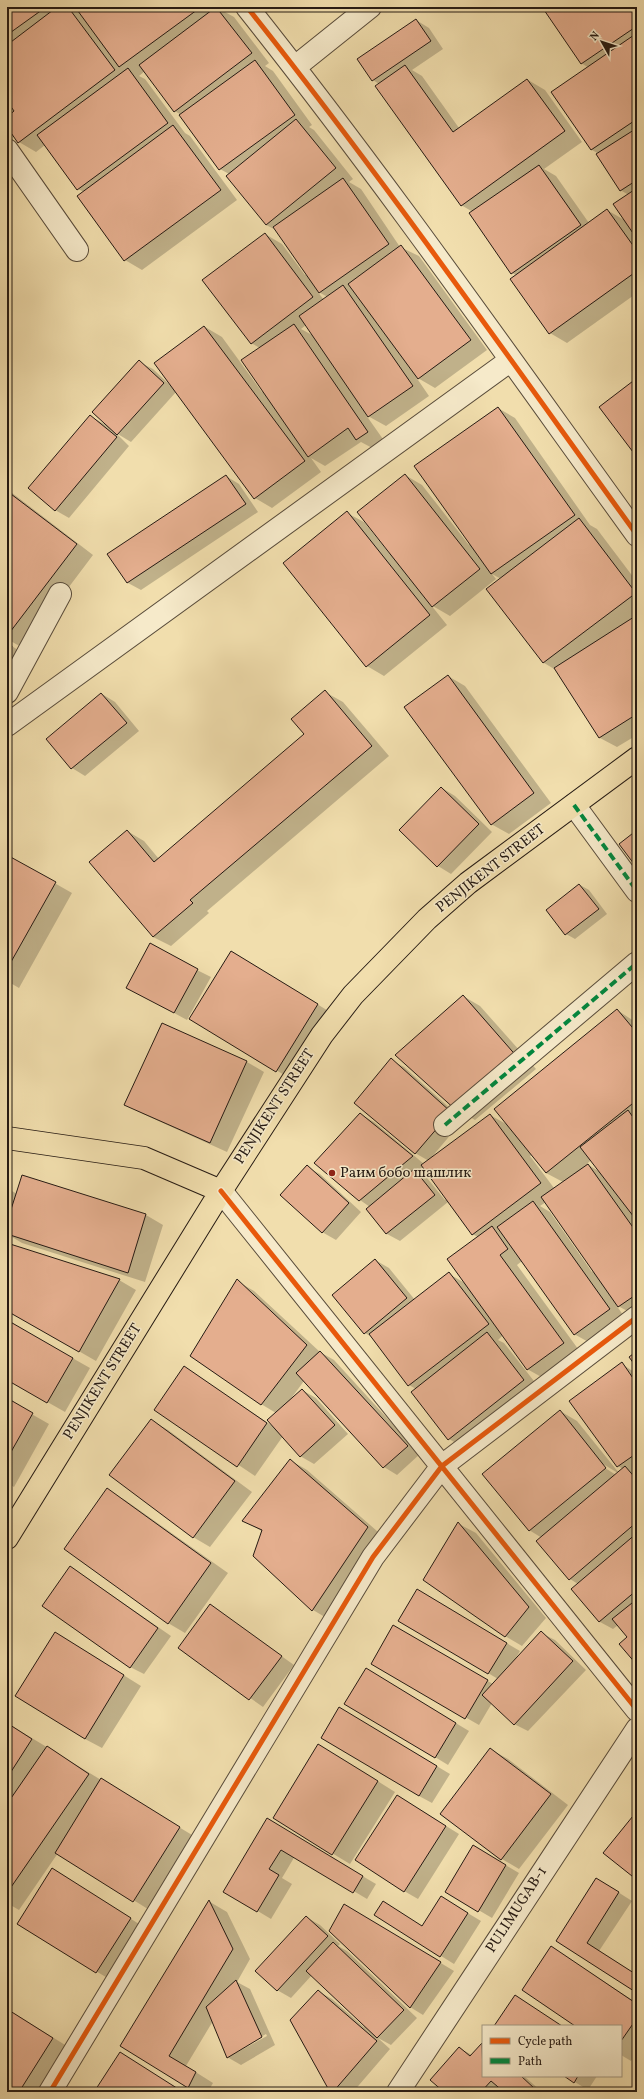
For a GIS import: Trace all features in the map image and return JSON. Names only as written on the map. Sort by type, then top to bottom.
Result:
[{"type":"main road","name":"PENJIKENT STREET","points":[[7,1538],[220,1191],[322,1035],[354,995],[427,919],[468,883],[637,758]]},
{"type":"main road","points":[[7,1138],[144,1158],[220,1191]]},
{"type":"street","points":[[247,7],[295,67],[511,360],[637,535]]},
{"type":"street","points":[[295,67],[370,7]]},
{"type":"street","points":[[7,150],[77,250]]},
{"type":"street","points":[[7,725],[511,360]]},
{"type":"street","points":[[7,692],[60,594]]},
{"type":"street","points":[[574,805],[637,891]]},
{"type":"street","points":[[445,1126],[637,963]]},
{"type":"street","points":[[220,1191],[637,1710]]},
{"type":"street","points":[[50,2092],[373,1557],[442,1466],[637,1318]]},
{"type":"street","name":"PULIMUGAB-1","points":[[398,2092],[637,1728]]},
{"type":"building","points":[[7,7],[46,7],[7,35]]},
{"type":"building","points":[[57,7],[68,7],[115,70],[18,143],[7,127],[7,117],[14,111],[7,101],[7,45]]},
{"type":"building","points":[[75,7],[201,7],[119,67]]},
{"type":"building","points":[[216,7],[252,53],[174,112],[139,65]]},
{"type":"building","points":[[542,7],[637,7],[637,26],[581,64]]},
{"type":"building","points":[[416,19],[431,41],[372,81],[357,59]]},
{"type":"building","points":[[637,33],[637,119],[591,150],[551,92]]},
{"type":"building","points":[[255,60],[295,115],[219,170],[179,115]]},
{"type":"building","points":[[405,65],[453,132],[527,79],[565,131],[461,206],[375,86]]},
{"type":"building","points":[[128,68],[168,123],[77,190],[37,135]]},
{"type":"building","points":[[296,119],[336,168],[266,225],[226,176]]},
{"type":"building","points":[[173,125],[221,190],[124,261],[77,196]]},
{"type":"building","points":[[637,128],[637,180],[620,191],[596,154]]},
{"type":"building","points":[[539,165],[581,225],[511,274],[469,213]]},
{"type":"building","points":[[343,178],[389,244],[319,293],[273,227]]},
{"type":"building","points":[[637,188],[637,239],[613,204]]},
{"type":"building","points":[[607,209],[637,251],[637,271],[549,334],[510,279]]},
{"type":"building","points":[[265,233],[313,297],[251,344],[202,280]]},
{"type":"building","points":[[401,245],[471,340],[418,379],[348,284]]},
{"type":"building","points":[[343,285],[413,386],[368,417],[299,316]]},
{"type":"building","points":[[294,324],[368,432],[356,440],[348,428],[308,457],[241,360]]},
{"type":"building","points":[[204,326],[305,461],[254,499],[154,363]]},
{"type":"building","points":[[139,360],[164,383],[117,435],[92,412]]},
{"type":"building","points":[[637,378],[637,455],[636,456],[599,407]]},
{"type":"building","points":[[498,407],[575,515],[491,574],[414,466]]},
{"type":"building","points":[[90,415],[117,437],[55,511],[28,488]]},
{"type":"building","points":[[405,474],[480,569],[432,607],[357,512]]},
{"type":"building","points":[[226,475],[246,504],[127,583],[107,554]]},
{"type":"building","points":[[7,491],[77,544],[7,636]]},
{"type":"building","points":[[347,511],[430,615],[366,667],[283,563]]},
{"type":"building","points":[[579,518],[636,593],[543,663],[486,589]]},
{"type":"building","points":[[637,615],[637,714],[599,738],[554,668]]},
{"type":"building","points":[[7,643],[12,646],[7,654]]},
{"type":"building","points":[[448,675],[534,793],[491,825],[404,707]]},
{"type":"building","points":[[325,690],[372,746],[190,900],[193,903],[153,937],[89,862],[127,830],[154,862],[304,734],[291,719]]},
{"type":"building","points":[[101,693],[127,723],[71,769],[46,739]]},
{"type":"building","points":[[441,787],[479,824],[437,867],[399,830]]},
{"type":"building","points":[[637,830],[637,868],[619,844]]},
{"type":"building","points":[[7,855],[56,882],[7,969]]},
{"type":"building","points":[[579,884],[599,909],[565,935],[546,910]]},
{"type":"building","points":[[150,943],[198,969],[174,1013],[126,988]]},
{"type":"building","points":[[231,951],[318,1004],[276,1072],[189,1019]]},
{"type":"building","points":[[463,995],[519,1059],[457,1111],[395,1055]]},
{"type":"building","points":[[617,1009],[637,1033],[637,1100],[546,1173],[494,1109]]},
{"type":"building","points":[[162,1023],[247,1061],[210,1143],[124,1105]]},
{"type":"building","points":[[391,1058],[451,1112],[415,1154],[354,1103]]},
{"type":"building","points":[[628,1110],[637,1123],[637,1221],[580,1147]]},
{"type":"building","points":[[360,1113],[413,1156],[359,1201],[314,1163]]},
{"type":"building","points":[[490,1114],[541,1183],[472,1235],[421,1165]]},
{"type":"building","points":[[588,1164],[637,1233],[637,1294],[618,1307],[541,1197]]},
{"type":"building","points":[[307,1165],[349,1203],[322,1233],[280,1195]]},
{"type":"building","points":[[414,1169],[435,1195],[386,1234],[366,1209]]},
{"type":"building","points":[[22,1175],[146,1214],[128,1273],[7,1234],[7,1222]]},
{"type":"building","points":[[533,1201],[610,1309],[574,1335],[497,1227]]},
{"type":"building","points":[[492,1226],[508,1249],[500,1255],[564,1343],[527,1370],[447,1259]]},
{"type":"building","points":[[7,1243],[120,1279],[79,1352],[7,1311]]},
{"type":"building","points":[[375,1259],[407,1298],[364,1334],[332,1295]]},
{"type":"building","points":[[449,1272],[489,1324],[408,1386],[369,1334]]},
{"type":"building","points":[[237,1279],[307,1345],[261,1405],[190,1356]]},
{"type":"building","points":[[7,1320],[73,1358],[47,1403],[7,1380]]},
{"type":"building","points":[[487,1332],[524,1380],[448,1440],[411,1392]]},
{"type":"building","points":[[320,1351],[408,1446],[383,1468],[296,1373]]},
{"type":"building","points":[[637,1351],[637,1368],[629,1357]]},
{"type":"building","points":[[622,1362],[637,1384],[637,1453],[617,1467],[569,1401]]},
{"type":"building","points":[[184,1366],[267,1423],[237,1467],[154,1410]]},
{"type":"building","points":[[302,1389],[335,1425],[300,1457],[267,1420]]},
{"type":"building","points":[[7,1398],[33,1413],[7,1459]]},
{"type":"building","points":[[560,1410],[606,1468],[529,1531],[482,1474]]},
{"type":"building","points":[[151,1419],[235,1481],[193,1538],[109,1475]]},
{"type":"building","points":[[290,1459],[368,1527],[312,1611],[253,1556],[262,1530],[242,1521]]},
{"type":"building","points":[[625,1466],[637,1480],[637,1522],[569,1580],[536,1541]]},
{"type":"building","points":[[107,1488],[211,1563],[168,1624],[64,1549]]},
{"type":"building","points":[[458,1522],[529,1607],[505,1637],[423,1580]]},
{"type":"building","points":[[637,1533],[637,1590],[599,1622],[571,1589]]},
{"type":"building","points":[[70,1566],[158,1628],[130,1668],[42,1606]]},
{"type":"building","points":[[417,1589],[507,1643],[488,1674],[398,1621]]},
{"type":"building","points":[[637,1599],[637,1665],[619,1644],[627,1637],[612,1619]]},
{"type":"building","points":[[210,1604],[282,1656],[249,1700],[178,1648]]},
{"type":"building","points":[[393,1625],[488,1680],[465,1719],[371,1664]]},
{"type":"building","points":[[541,1631],[573,1661],[514,1725],[482,1695]]},
{"type":"building","points":[[55,1632],[124,1675],[85,1739],[15,1696]]},
{"type":"building","points":[[366,1668],[456,1723],[435,1758],[344,1704]]},
{"type":"building","points":[[339,1707],[437,1766],[419,1796],[321,1738]]},
{"type":"building","points":[[7,1723],[32,1739],[7,1778]]},
{"type":"building","points":[[318,1744],[378,1781],[332,1855],[273,1818]]},
{"type":"building","points":[[47,1746],[89,1774],[7,1893],[7,1804]]},
{"type":"building","points":[[490,1748],[551,1794],[501,1860],[440,1814]]},
{"type":"building","points":[[101,1778],[180,1827],[133,1902],[55,1853]]},
{"type":"building","points":[[397,1795],[446,1826],[404,1892],[355,1860]]},
{"type":"building","points":[[637,1811],[637,1880],[603,1853]]},
{"type":"building","points":[[267,1818],[363,1876],[353,1893],[281,1850],[269,1869],[279,1875],[257,1912],[223,1892]]},
{"type":"building","points":[[473,1845],[506,1865],[478,1912],[445,1892]]},
{"type":"building","points":[[52,1868],[131,1918],[96,1973],[17,1924]]},
{"type":"building","points":[[596,1878],[619,1892],[587,1943],[637,1975],[637,1993],[556,1941]]},
{"type":"building","points":[[441,1896],[468,1913],[440,1957],[374,1915],[383,1901],[422,1926]]},
{"type":"building","points":[[209,1900],[233,1949],[169,2056],[196,2072],[188,2088],[120,2046]]},
{"type":"building","points":[[344,1904],[441,1962],[410,2008],[329,1931]]},
{"type":"building","points":[[306,1916],[328,1936],[277,1991],[255,1971]]},
{"type":"building","points":[[333,1942],[404,2010],[377,2038],[306,1971]]},
{"type":"building","points":[[551,1946],[637,2004],[637,2018],[622,2040],[622,2025],[574,2025],[522,1990]]},
{"type":"building","points":[[236,1980],[262,2037],[227,2058],[206,2007]]},
{"type":"building","points":[[318,1990],[377,2041],[333,2092],[330,2092],[290,2020]]},
{"type":"building","points":[[515,1995],[560,2025],[495,2025]]},
{"type":"building","points":[[7,2009],[53,2038],[19,2092],[7,2092]]},
{"type":"building","points":[[482,2043],[482,2077],[522,2077],[535,2089],[532,2092],[504,2092],[491,2081],[481,2092],[444,2092],[430,2080],[459,2047],[470,2056]]},
{"type":"building","points":[[120,2052],[183,2092],[94,2092]]},
{"type":"building","points":[[565,2077],[577,2077],[574,2083]]},
{"type":"marked path","points":[[574,805],[637,891]]},
{"type":"marked path","points":[[445,1125],[637,963]]},
{"type":"cycle path","points":[[247,7],[298,72],[396,203],[637,535]]},
{"type":"cycle path","points":[[221,1191],[637,1710]]},
{"type":"cycle path","points":[[50,2092],[373,1557],[442,1466],[637,1317]]},
{"type":"place","name":"Раим бобо шашлик","points":[[332,1173]]}]
